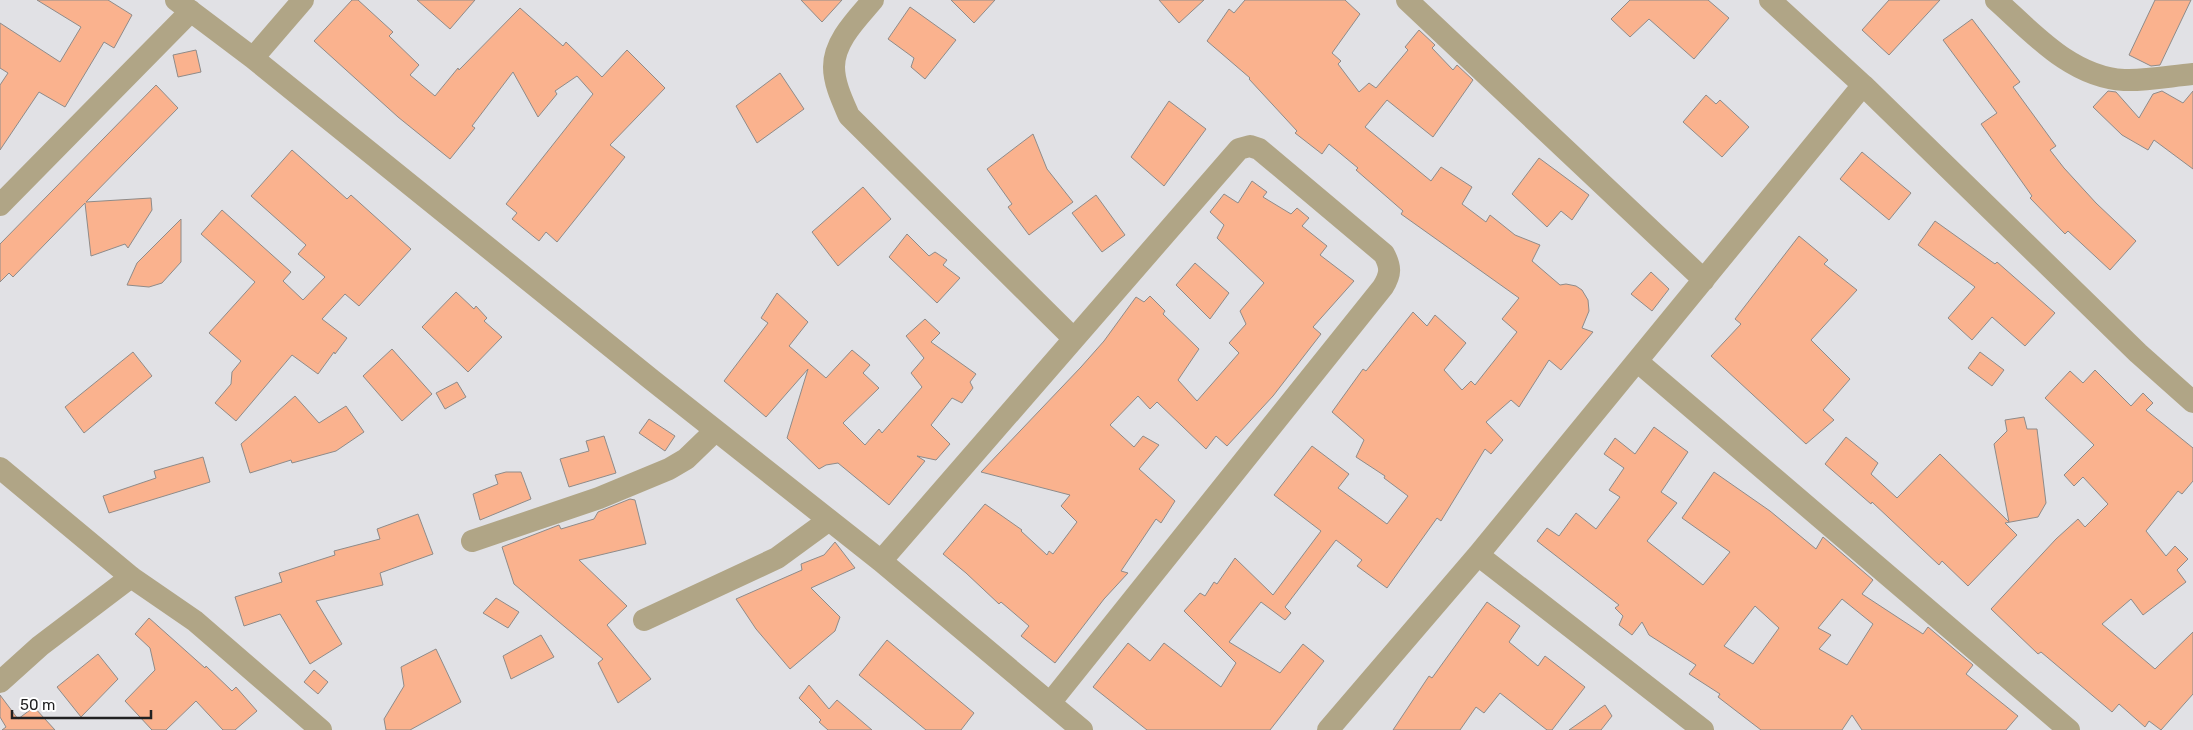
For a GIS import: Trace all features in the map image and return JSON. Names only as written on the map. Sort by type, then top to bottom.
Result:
[{"type":"street","points":[[253,58],[303,0]]},
{"type":"street","points":[[873,0],[841,40],[834,67],[839,90],[849,116],[1073,338]]},
{"type":"street","points":[[1407,0],[1704,280]]},
{"type":"street","points":[[1770,0],[1863,85],[2138,353],[2193,402]]},
{"type":"street","points":[[1996,0],[2044,43],[2073,65],[2101,76],[2124,80],[2193,74]]},
{"type":"street","points":[[0,205],[184,6],[253,58],[716,431],[881,561],[1082,730]]},
{"type":"street","points":[[1328,730],[1478,555],[1863,85]]},
{"type":"street","points":[[881,561],[1233,154],[1239,149],[1250,146],[1259,148],[1384,254],[1390,265],[1390,277],[1050,703]]},
{"type":"street","points":[[1638,362],[2069,730]]},
{"type":"street","points":[[472,541],[599,498],[669,469],[686,459],[716,431]]},
{"type":"street","points":[[0,468],[131,577],[195,620],[321,730]]},
{"type":"street","points":[[644,620],[777,558],[829,520]]},
{"type":"street","points":[[1478,555],[1703,730]]},
{"type":"street","points":[[0,682],[40,646],[131,577]]},
{"type":"building","points":[[37,0],[108,0],[132,15],[114,48],[104,42],[65,107],[39,92],[0,150],[0,85],[8,73],[0,68],[0,23],[60,62],[81,27]]},
{"type":"building","points":[[352,0],[358,0],[393,32],[389,36],[419,65],[410,75],[435,96],[458,68],[459,70],[520,8],[563,46],[566,42],[602,77],[627,50],[665,88],[610,145],[625,157],[557,242],[546,232],[539,241],[512,219],[517,213],[506,204],[593,94],[577,76],[555,91],[557,94],[538,117],[513,72],[472,126],[475,128],[450,159],[398,117],[314,41]]},
{"type":"building","points":[[417,0],[475,0],[450,29]]},
{"type":"building","points":[[801,0],[842,0],[822,22]]},
{"type":"building","points":[[951,0],[995,0],[974,23]]},
{"type":"building","points":[[1159,0],[1204,0],[1179,23]]},
{"type":"building","points":[[1245,0],[1345,0],[1360,14],[1332,53],[1341,61],[1338,64],[1359,92],[1369,83],[1376,88],[1408,50],[1405,47],[1419,30],[1435,45],[1432,48],[1453,70],[1457,65],[1473,80],[1433,137],[1387,100],[1365,127],[1431,181],[1441,167],[1472,187],[1462,204],[1486,222],[1490,215],[1515,235],[1540,245],[1532,261],[1560,285],[1576,286],[1582,290],[1588,300],[1589,311],[1582,328],[1593,332],[1561,370],[1549,360],[1519,407],[1511,400],[1486,422],[1503,440],[1491,454],[1485,449],[1441,521],[1437,518],[1387,588],[1357,566],[1362,560],[1336,540],[1285,607],[1291,613],[1285,620],[1261,602],[1229,642],[1280,673],[1303,644],[1324,661],[1270,730],[1147,730],[1093,687],[1128,643],[1150,661],[1164,643],[1221,687],[1236,663],[1184,611],[1200,593],[1205,596],[1214,582],[1217,584],[1235,558],[1273,595],[1321,531],[1274,495],[1312,446],[1349,474],[1338,488],[1387,524],[1408,496],[1384,478],[1385,476],[1356,457],[1364,440],[1332,412],[1363,369],[1366,371],[1413,312],[1427,326],[1435,315],[1466,343],[1444,370],[1462,390],[1471,381],[1475,385],[1517,332],[1502,319],[1519,298],[1401,214],[1403,211],[1356,170],[1358,168],[1329,144],[1322,154],[1295,133],[1297,131],[1250,78],[1207,41],[1229,9],[1234,13]]},
{"type":"building","points":[[1630,0],[1708,0],[1729,18],[1694,59],[1649,19],[1630,37],[1611,19]]},
{"type":"building","points":[[1889,0],[1940,0],[1889,55],[1862,30]]},
{"type":"building","points":[[2155,0],[2191,0],[2160,65],[2151,66],[2129,55]]},
{"type":"building","points":[[910,7],[956,40],[925,79],[911,67],[914,58],[888,39]]},
{"type":"building","points":[[1972,19],[2020,82],[2013,87],[2056,146],[2050,150],[2096,203],[2136,241],[2110,270],[2068,231],[2065,234],[2030,198],[2032,196],[1981,124],[1997,113],[1943,40]]},
{"type":"building","points":[[196,50],[201,72],[178,77],[173,55]]},
{"type":"building","points":[[780,73],[804,109],[757,143],[736,106]]},
{"type":"building","points":[[156,85],[178,108],[86,202],[151,198],[152,210],[128,248],[125,244],[91,256],[85,203],[13,277],[9,273],[0,282],[0,244]]},
{"type":"building","points":[[2108,91],[2116,92],[2139,118],[2153,94],[2162,91],[2183,103],[2193,91],[2193,169],[2154,140],[2148,150],[2122,135],[2093,107]]},
{"type":"building","points":[[1706,95],[1716,104],[1720,100],[1749,127],[1722,157],[1683,122]]},
{"type":"building","points":[[1169,101],[1206,129],[1164,186],[1131,157]]},
{"type":"building","points":[[1033,134],[1047,169],[1073,202],[1029,235],[1008,207],[1012,204],[987,169]]},
{"type":"building","points":[[292,150],[347,199],[351,195],[411,249],[359,306],[345,294],[322,319],[347,338],[318,374],[292,355],[236,421],[215,403],[231,384],[232,372],[241,361],[209,333],[255,282],[201,234],[222,210],[291,272],[283,281],[303,300],[325,277],[298,254],[306,245],[251,196]]},
{"type":"building","points":[[1862,152],[1911,193],[1889,220],[1840,179]]},
{"type":"building","points":[[1539,158],[1589,195],[1572,220],[1561,211],[1547,227],[1512,194]]},
{"type":"building","points":[[1252,181],[1267,192],[1263,197],[1291,214],[1297,208],[1309,218],[1302,226],[1327,246],[1320,255],[1354,281],[1313,327],[1321,334],[1273,396],[1227,446],[1216,436],[1206,449],[1157,402],[1150,409],[1138,396],[1110,425],[1134,447],[1143,436],[1159,445],[1139,469],[1175,501],[1161,523],[1156,519],[1121,571],[1128,573],[1104,599],[1055,663],[1021,636],[1029,626],[1001,602],[999,604],[943,554],[985,504],[1022,530],[1047,555],[1049,551],[1053,554],[1077,522],[1061,506],[1070,495],[981,472],[1081,367],[1104,341],[1136,297],[1144,302],[1150,296],[1165,311],[1163,314],[1199,349],[1178,380],[1197,401],[1239,353],[1229,343],[1246,324],[1240,311],[1264,283],[1217,238],[1224,225],[1210,212],[1224,194],[1238,203]]},
{"type":"building","points":[[863,187],[891,219],[838,266],[812,232]]},
{"type":"building","points":[[1096,195],[1125,235],[1102,252],[1072,213]]},
{"type":"building","points":[[181,219],[181,262],[162,283],[149,287],[127,285],[137,263]]},
{"type":"building","points":[[1935,221],[1995,264],[1997,262],[2055,313],[2025,346],[1992,317],[1972,340],[1948,318],[1975,287],[1918,245]]},
{"type":"building","points":[[907,234],[929,256],[935,252],[947,260],[943,265],[960,278],[937,303],[889,257]]},
{"type":"building","points":[[1799,236],[1828,260],[1824,264],[1857,290],[1811,340],[1850,379],[1823,410],[1834,420],[1806,444],[1711,356],[1741,324],[1735,319]]},
{"type":"building","points":[[1195,263],[1229,293],[1210,319],[1176,285]]},
{"type":"building","points":[[1651,272],[1669,289],[1652,311],[1631,294]]},
{"type":"building","points":[[456,292],[474,309],[476,306],[487,318],[484,321],[502,337],[468,372],[422,327]]},
{"type":"building","points":[[777,293],[808,322],[789,346],[826,378],[852,350],[870,365],[863,373],[879,388],[843,423],[865,445],[879,429],[882,433],[922,387],[911,373],[924,358],[906,336],[925,319],[940,333],[931,342],[976,374],[970,382],[973,388],[962,403],[952,398],[931,425],[950,444],[936,460],[917,456],[925,461],[889,505],[838,463],[826,465],[819,469],[787,438],[808,369],[766,417],[724,381],[768,323],[761,318]]},
{"type":"building","points":[[392,349],[432,394],[402,421],[363,376]]},
{"type":"building","points":[[133,352],[152,376],[84,433],[65,407]]},
{"type":"building","points":[[1980,352],[2004,370],[1992,386],[1968,368]]},
{"type":"building","points":[[2095,370],[2131,406],[2143,393],[2153,403],[2146,410],[2193,448],[2193,481],[2182,494],[2178,491],[2146,531],[2166,556],[2175,546],[2188,559],[2177,570],[2186,582],[2143,615],[2131,599],[2102,624],[2155,669],[2193,632],[2193,694],[2161,730],[2149,721],[2145,727],[2119,704],[2112,712],[2041,652],[2038,654],[1991,609],[2056,539],[2078,519],[2085,527],[2108,504],[2083,477],[2074,486],[2064,475],[2094,445],[2045,398],[2070,371],[2083,383]]},
{"type":"building","points":[[457,382],[466,397],[445,409],[436,393]]},
{"type":"building","points":[[295,396],[319,423],[346,406],[364,432],[336,451],[292,463],[291,460],[250,473],[241,444]]},
{"type":"building","points":[[2024,417],[2027,429],[2037,429],[2046,503],[2038,517],[2005,523],[2017,535],[1968,586],[1942,561],[1939,565],[1872,502],[1871,504],[1825,464],[1846,437],[1878,463],[1871,474],[1897,498],[1940,454],[2009,522],[1994,444],[2007,431],[2005,420]]},
{"type":"building","points":[[649,419],[675,436],[665,451],[639,433]]},
{"type":"building","points":[[1654,427],[1688,452],[1661,492],[1677,503],[1647,541],[1703,585],[1730,552],[1682,518],[1714,472],[1770,511],[1816,549],[1823,537],[1873,580],[1862,594],[1923,634],[1928,627],[1973,665],[1966,674],[2018,716],[2006,730],[1862,730],[1852,715],[1842,730],[1761,730],[1718,697],[1720,694],[1689,674],[1696,665],[1649,635],[1642,622],[1632,635],[1619,625],[1623,616],[1615,608],[1619,605],[1537,541],[1547,528],[1559,536],[1576,513],[1596,529],[1620,497],[1609,490],[1624,468],[1604,454],[1615,438],[1635,454]],"holes":[[[1842,599],[1873,624],[1847,665],[1819,649],[1831,635],[1818,628]],[[1755,606],[1779,628],[1753,664],[1724,646]]]},
{"type":"building","points":[[604,436],[616,473],[569,487],[560,459],[589,451],[586,441]]},
{"type":"building","points":[[203,457],[210,482],[109,513],[103,496],[156,478],[154,471]]},
{"type":"building","points":[[506,472],[521,472],[531,499],[480,520],[473,494],[498,484],[495,475]]},
{"type":"building","points":[[630,499],[635,500],[646,544],[579,560],[627,606],[607,625],[651,679],[618,703],[598,663],[603,659],[514,584],[502,547],[559,525],[561,529],[594,519],[598,512]]},
{"type":"building","points":[[418,514],[433,554],[380,573],[383,585],[316,601],[342,644],[310,664],[280,614],[244,626],[235,597],[282,582],[279,573],[335,555],[334,551],[380,539],[377,529]]},
{"type":"building","points":[[835,542],[855,568],[811,588],[840,617],[835,631],[790,669],[756,629],[736,599],[802,570],[801,564],[824,555]]},
{"type":"building","points":[[496,598],[519,612],[508,628],[483,613]]},
{"type":"building","points":[[1487,602],[1520,626],[1509,642],[1538,666],[1545,656],[1585,687],[1552,730],[1547,730],[1500,693],[1484,713],[1476,707],[1460,730],[1393,730],[1429,676],[1432,678]]},
{"type":"building","points":[[149,618],[205,668],[206,666],[232,691],[236,687],[257,711],[235,730],[223,730],[196,701],[166,730],[152,730],[125,701],[155,670],[150,648],[135,634]]},
{"type":"building","points":[[541,635],[554,657],[511,679],[503,656]]},
{"type":"building","points":[[887,640],[974,713],[961,730],[926,730],[859,675]]},
{"type":"building","points":[[436,649],[461,702],[410,730],[386,730],[384,719],[404,686],[401,667]]},
{"type":"building","points":[[98,654],[118,679],[81,717],[57,687]]},
{"type":"building","points":[[314,670],[328,682],[318,694],[304,682]]},
{"type":"building","points":[[809,685],[829,709],[837,700],[872,730],[828,730],[819,722],[821,720],[799,698]]},
{"type":"building","points":[[0,695],[18,719],[34,707],[55,730],[2,730],[6,727],[0,717]]},
{"type":"building","points":[[1605,705],[1612,716],[1601,730],[1569,730]]}]
